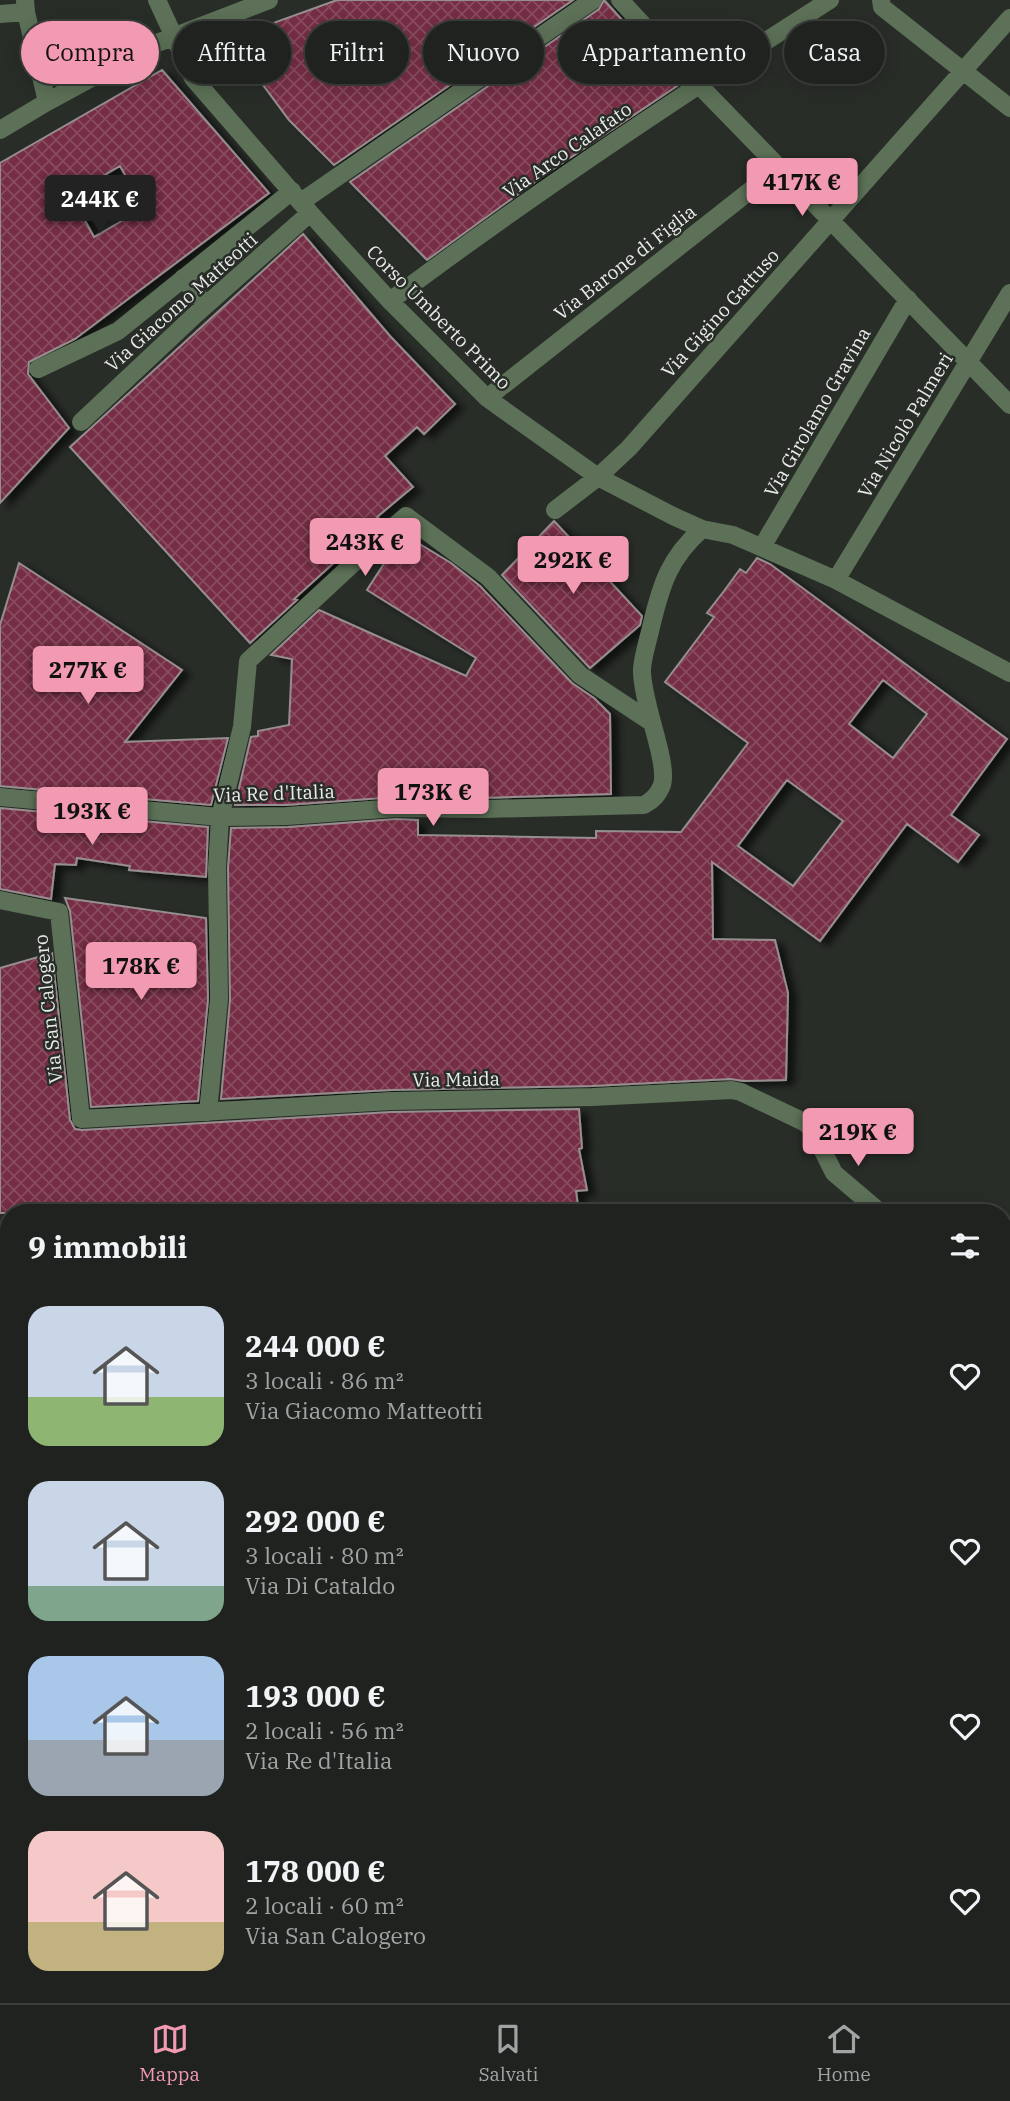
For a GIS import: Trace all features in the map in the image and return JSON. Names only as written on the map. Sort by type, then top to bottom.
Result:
[{"type":"street","name":"Corso Umberto Primo","points":[[157,0],[193,78],[390,302],[487,398],[598,477],[702,529],[733,535],[836,580],[1010,673]]},
{"type":"street","points":[[0,130],[172,36],[269,0]]},
{"type":"street","points":[[301,202],[593,0]]},
{"type":"street","name":"Via Arco Calafato","points":[[770,39],[831,0]]},
{"type":"street","points":[[881,0],[882,7],[1010,108]]},
{"type":"street","points":[[625,1],[643,21]]},
{"type":"street","points":[[0,14],[26,6],[47,102]]},
{"type":"street","name":"Via Gigino Gattuso","points":[[555,510],[598,477],[629,448],[1010,18]]},
{"type":"street","points":[[698,84],[1010,405]]},
{"type":"street","name":"Via Arco Calafato","points":[[390,302],[435,267],[698,84]]},
{"type":"street","name":"Via Barone di Figlia","points":[[487,398],[780,167]]},
{"type":"street","name":"Via Giacomo Matteotti","points":[[38,369],[118,331],[183,278],[301,202]]},
{"type":"street","name":"Via Giacomo Matteotti","points":[[81,422],[206,305],[301,202]]},
{"type":"street","points":[[183,278],[206,305]]},
{"type":"street","name":"Via Nicolò Palmeri","points":[[836,580],[1010,293]]},
{"type":"street","name":"Via Girolamo Gravina","points":[[762,547],[908,299]]},
{"type":"street","points":[[208,1112],[219,999],[217,868],[220,817],[242,727],[248,661],[406,516],[488,577],[580,675],[651,722]]},
{"type":"street","name":"Via Re d'Italia","points":[[0,797],[220,817],[287,816],[396,808],[644,805],[655,798],[662,784],[663,768],[646,702],[642,668],[653,617],[669,568],[689,540],[702,529]]},
{"type":"street","name":"Via San Calogero","points":[[0,900],[59,912],[81,1119]]},
{"type":"street","name":"Via Maida","points":[[81,1119],[391,1101],[592,1097],[732,1090],[790,1114],[812,1129],[834,1173],[870,1204]]},
{"type":"building","points":[[337,0],[573,0],[543,21],[423,21],[423,84],[451,84],[334,165],[289,120],[262,84],[291,84],[291,21],[279,21]]},
{"type":"building","points":[[604,0],[623,21],[582,21],[599,9]]},
{"type":"building","points":[[558,37],[558,84],[680,84],[546,174],[427,260],[350,182],[491,84],[544,84],[544,47]]},
{"type":"building","points":[[162,70],[269,193],[75,339],[29,362],[28,374],[69,428],[0,503],[0,163],[138,84],[159,84],[159,72]],"holes":[[[120,166],[144,208],[94,237],[71,195]]]},
{"type":"building","points":[[303,234],[390,336],[455,404],[424,434],[417,427],[385,456],[413,487],[377,517],[381,520],[250,643],[70,447]]},
{"type":"building","points":[[554,521],[642,616],[640,625],[590,668],[502,575]]},
{"type":"building","points":[[403,534],[451,563],[480,586],[572,683],[594,698],[610,714],[611,794],[483,798],[396,797],[286,805],[235,805],[251,737],[258,736],[258,731],[289,725],[292,659],[271,655],[319,610],[466,676],[476,658],[367,590]]},
{"type":"building","points":[[757,558],[770,564],[1007,739],[951,815],[979,835],[958,862],[907,824],[820,941],[712,862],[713,939],[775,940],[788,993],[786,1080],[731,1079],[592,1086],[391,1090],[221,1099],[230,1000],[228,868],[231,828],[288,827],[396,819],[418,820],[418,835],[596,838],[596,831],[681,832],[748,743],[665,682],[714,617],[707,613],[740,569],[746,573]],"holes":[[[883,680],[927,714],[893,758],[849,724]],[[787,780],[843,821],[793,886],[738,846]]]},
{"type":"building","points":[[19,563],[182,670],[125,742],[228,738],[211,805],[0,786],[0,625]]},
{"type":"building","points":[[0,808],[208,827],[206,877],[129,870],[130,866],[77,858],[76,865],[55,864],[51,899],[0,889]]},
{"type":"building","points":[[65,898],[206,918],[208,999],[198,1101],[91,1107],[70,911]]},
{"type":"building","points":[[52,953],[70,1120],[75,1129],[391,1112],[579,1109],[582,1148],[579,1149],[587,1190],[576,1191],[578,1204],[0,1204],[0,968]]}]
